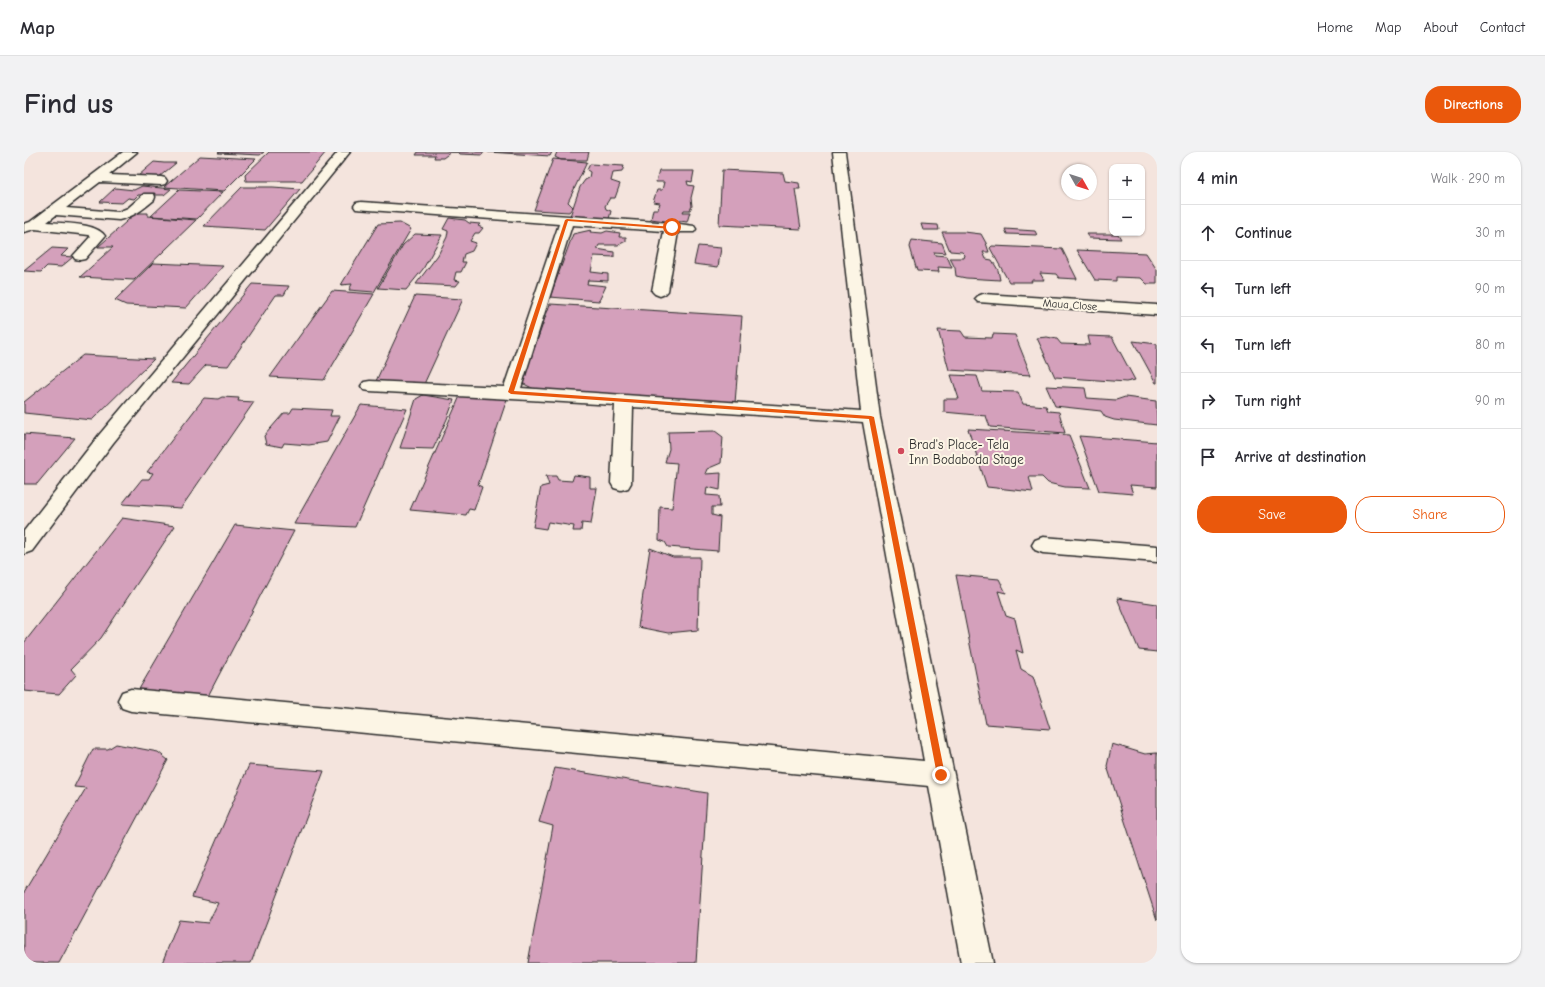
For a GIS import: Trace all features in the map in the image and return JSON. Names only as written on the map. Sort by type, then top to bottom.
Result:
[{"type":"street","points":[[29,227],[54,211],[131,152]]},
{"type":"street","points":[[24,546],[106,439],[344,152]]},
{"type":"street","points":[[839,152],[871,417],[977,963]]},
{"type":"street","points":[[96,178],[161,181]]},
{"type":"street","points":[[54,211],[118,216],[133,211],[149,197]]},
{"type":"street","points":[[361,206],[689,229]]},
{"type":"street","points":[[511,392],[567,220]]},
{"type":"street","points":[[29,227],[87,230],[94,232],[98,236],[97,238],[80,256]]},
{"type":"street","points":[[660,291],[672,227]]},
{"type":"street","name":"Maua Close","points":[[983,299],[1157,310]]},
{"type":"street","points":[[370,386],[511,392],[871,417]]},
{"type":"street","points":[[621,483],[624,400]]},
{"type":"street","points":[[1043,544],[1157,554]]},
{"type":"street","points":[[131,700],[941,775]]},
{"type":"building","points":[[264,152],[260,155],[218,153]]},
{"type":"building","points":[[269,152],[326,152],[302,181],[246,181],[245,175]]},
{"type":"building","points":[[418,152],[451,152],[443,158],[434,158],[435,155],[416,155]]},
{"type":"building","points":[[458,152],[484,152],[482,155],[460,154]]},
{"type":"building","points":[[488,152],[552,152],[550,156]]},
{"type":"building","points":[[557,152],[589,152],[587,160],[561,160],[555,157]]},
{"type":"building","points":[[200,156],[256,159],[224,191],[164,187]]},
{"type":"building","points":[[553,159],[587,162],[568,202],[573,207],[569,212],[534,210]]},
{"type":"building","points":[[154,162],[176,163],[159,177],[138,176]]},
{"type":"building","points":[[590,164],[624,166],[622,172],[613,173],[611,181],[620,184],[615,198],[610,198],[605,206],[606,209],[611,211],[609,219],[570,216],[580,187],[585,180],[589,178],[590,172],[587,170]]},
{"type":"building","points":[[722,170],[783,173],[785,181],[799,183],[800,189],[795,189],[801,229],[719,225]]},
{"type":"building","points":[[659,171],[694,171],[692,182],[687,181],[688,185],[694,186],[691,198],[692,206],[690,210],[684,210],[683,212],[690,212],[687,222],[680,221],[679,223],[651,219],[653,209],[658,209],[660,203],[653,202],[657,190],[662,190],[664,182],[656,182]]},
{"type":"building","points":[[142,186],[171,189],[164,195],[138,195],[134,199],[128,198],[122,203],[100,202],[115,188],[134,190]]},
{"type":"building","points":[[242,187],[300,189],[265,230],[204,226]]},
{"type":"building","points":[[179,190],[223,192],[197,219],[151,216]]},
{"type":"building","points":[[136,213],[148,213],[148,216],[196,220],[134,280],[80,277],[113,247],[98,247]]},
{"type":"building","points":[[449,218],[480,224],[478,226],[483,228],[479,233],[475,233],[470,241],[476,243],[472,251],[464,254],[462,262],[466,262],[461,272],[456,272],[454,280],[460,281],[456,286],[416,284],[438,255],[447,237],[448,231],[443,229]]},
{"type":"building","points":[[400,223],[411,229],[374,292],[349,290],[352,284],[341,285],[378,224]]},
{"type":"building","points":[[921,224],[938,225],[939,230],[923,230]]},
{"type":"building","points":[[1005,229],[1035,231],[1037,235],[1007,234]]},
{"type":"building","points":[[591,230],[590,232],[602,233],[607,231],[620,233],[619,237],[626,237],[626,241],[618,245],[599,245],[597,249],[614,252],[614,257],[594,256],[591,272],[608,274],[608,281],[588,280],[587,284],[606,286],[599,301],[550,297],[573,234]]},
{"type":"building","points":[[942,232],[981,234],[989,252],[983,252],[986,259],[992,260],[998,270],[1000,280],[956,276],[955,268],[950,258],[964,258],[965,255],[962,252],[950,251]]},
{"type":"building","points":[[415,234],[442,235],[423,269],[406,290],[378,288],[403,245]]},
{"type":"building","points":[[1086,234],[1109,234],[1109,236],[1119,236],[1121,239],[1089,238]]},
{"type":"building","points":[[912,240],[942,243],[946,253],[934,252],[935,255],[947,256],[952,268],[938,267],[939,272],[917,271],[910,247]]},
{"type":"building","points":[[698,246],[721,248],[718,267],[694,264]]},
{"type":"building","points":[[992,246],[1062,249],[1077,279],[1059,278],[1056,274],[1040,273],[1044,280],[1031,280],[1032,282],[1009,282],[990,248]]},
{"type":"building","points":[[52,248],[68,249],[61,256],[73,257],[61,267],[47,266],[41,272],[24,271]]},
{"type":"building","points":[[1077,250],[1146,253],[1157,270],[1157,284],[1147,284],[1141,278],[1116,277],[1116,281],[1095,280]]},
{"type":"building","points":[[153,263],[223,266],[186,308],[126,305],[115,300]]},
{"type":"building","points":[[252,284],[289,286],[284,295],[276,295],[228,366],[206,365],[189,384],[171,383]]},
{"type":"building","points":[[332,291],[374,294],[324,380],[270,377]]},
{"type":"building","points":[[415,296],[463,299],[424,384],[376,381]]},
{"type":"building","points":[[550,304],[742,316],[735,403],[534,389],[522,383]]},
{"type":"building","points":[[938,330],[961,331],[965,337],[992,338],[993,334],[1015,335],[1031,375],[949,370]]},
{"type":"building","points":[[1088,336],[1112,337],[1135,380],[1126,382],[1055,377],[1037,338],[1047,337],[1057,339],[1061,344],[1090,345]]},
{"type":"building","points":[[1133,341],[1157,344],[1157,383],[1156,383]]},
{"type":"building","points":[[83,355],[154,359],[92,420],[24,413],[24,402]]},
{"type":"building","points":[[951,375],[977,376],[982,391],[1018,392],[1023,404],[1046,406],[1048,411],[1059,412],[1065,433],[990,427],[986,416],[944,412],[944,399],[959,399]]},
{"type":"building","points":[[1046,386],[1085,388],[1087,398],[1116,400],[1125,397],[1156,401],[1157,425],[1114,420],[1105,417],[1101,411],[1055,406]]},
{"type":"building","points":[[423,395],[454,400],[447,419],[433,449],[400,448],[416,399]]},
{"type":"building","points":[[460,396],[507,399],[478,485],[482,487],[474,510],[469,509],[466,515],[410,510]]},
{"type":"building","points":[[222,397],[239,398],[238,401],[254,402],[181,508],[122,504],[142,479],[149,479],[153,473],[147,472],[204,398],[218,399]]},
{"type":"building","points":[[361,405],[407,409],[355,527],[294,524]]},
{"type":"building","points":[[293,408],[332,410],[330,416],[340,416],[327,442],[309,445],[284,443],[282,447],[266,444],[264,436],[284,413],[290,413]]},
{"type":"building","points":[[968,429],[1069,435],[1090,488],[1065,487],[1048,483],[1042,477],[1029,477],[1033,492],[987,487]]},
{"type":"building","points":[[715,431],[723,437],[721,463],[707,469],[705,474],[721,473],[720,490],[707,487],[706,495],[719,496],[720,507],[712,507],[712,515],[720,517],[718,551],[668,547],[665,542],[659,540],[660,507],[672,508],[677,463],[665,462],[669,449],[668,432]]},
{"type":"building","points":[[24,434],[75,438],[37,484],[24,484]]},
{"type":"building","points":[[1079,436],[1157,442],[1157,487],[1130,485],[1133,494],[1099,491]]},
{"type":"building","points":[[574,475],[590,477],[590,488],[597,488],[591,524],[582,523],[581,531],[573,531],[574,526],[548,522],[546,529],[533,527],[541,487],[549,485],[546,476],[556,476],[558,480],[572,481]]},
{"type":"building","points":[[122,518],[175,526],[101,638],[71,669],[76,675],[59,694],[24,691],[24,643]]},
{"type":"building","points":[[235,525],[294,531],[208,696],[138,691]]},
{"type":"building","points":[[650,548],[673,557],[700,557],[698,630],[668,633],[638,627]]},
{"type":"building","points":[[956,575],[999,579],[1006,593],[998,591],[1006,616],[1015,619],[1023,653],[1016,650],[1021,669],[1033,676],[1050,729],[986,724]]},
{"type":"building","points":[[1117,598],[1157,604],[1157,652],[1139,650]]},
{"type":"building","points":[[116,744],[158,752],[168,760],[59,963],[24,963],[24,892],[86,788],[74,787],[93,749],[108,749]]},
{"type":"building","points":[[1112,744],[1145,754],[1157,753],[1157,920],[1107,766]]},
{"type":"building","points":[[249,765],[324,771],[251,963],[162,963],[179,920],[208,923],[218,903],[192,897]]},
{"type":"building","points":[[555,768],[707,793],[696,963],[528,963],[553,826],[539,822]]},
{"type":"place","name":"Brad's Place- Tela Inn Bodaboda Stage","points":[[901,451]]},
{"type":"route","points":[[672,227],[567,220],[511,392],[871,417],[941,775]]}]
